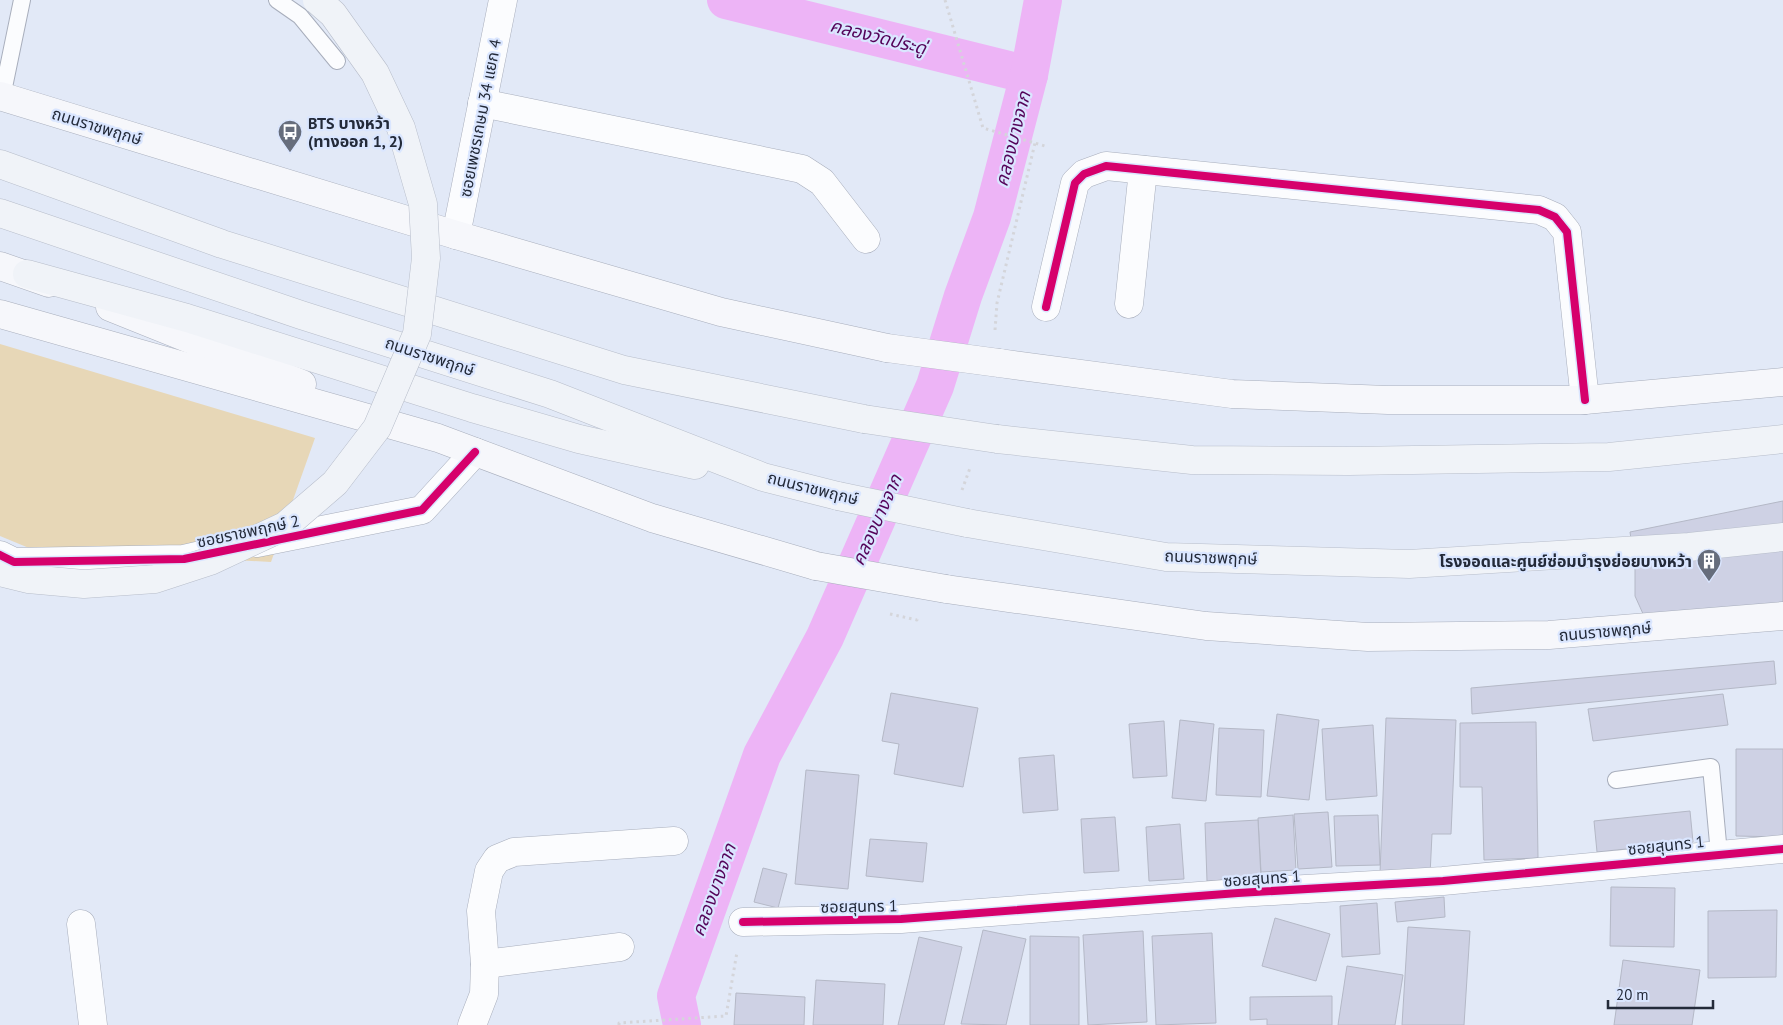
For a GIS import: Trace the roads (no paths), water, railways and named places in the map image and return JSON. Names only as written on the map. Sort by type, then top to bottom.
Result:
[{"type":"main road","points":[[0,572],[28,579],[84,584],[155,579],[210,561],[285,526],[335,483],[377,428],[417,334],[426,258],[423,204],[401,128],[375,73],[333,14],[317,0]]},
{"type":"main road","name":"ถนนราชพฤกษ์","points":[[1,96],[456,235],[721,312],[887,348],[1232,394],[1388,400],[1585,400],[1783,382]]},
{"type":"main road","points":[[0,164],[222,244],[624,370],[864,419],[997,439],[1192,460],[1349,461],[1609,457],[1783,438]]},
{"type":"main road","name":"ถนนราชพฤกษ์","points":[[0,214],[301,315],[550,394],[763,477],[838,496],[967,523],[1166,556],[1409,564],[1688,547],[1783,537]]},
{"type":"main road","points":[[0,266],[187,318],[472,408],[579,439],[696,465],[763,477]]},
{"type":"main road","points":[[27,274],[438,438]]},
{"type":"main road","name":"ถนนราชพฤกษ์","points":[[0,314],[438,438],[652,518],[816,566],[946,589],[1206,626],[1368,637],[1549,635],[1783,616]]},
{"type":"street","name":"ซอยเพชรเกษม 34 แยก 4","points":[[456,235],[503,0]]},
{"type":"street","points":[[482,103],[802,169],[822,182],[866,239]]},
{"type":"street","points":[[1046,307],[1075,183],[1084,174],[1106,166],[1539,210],[1556,217],[1567,232],[1585,400]]},
{"type":"street","points":[[1129,304],[1143,170]]},
{"type":"street","name":"ซอยราชพฤกษ์ 2","points":[[0,555],[14,562],[184,558],[422,510],[475,452]]},
{"type":"street","points":[[472,1025],[484,994],[485,964],[481,911],[489,872],[497,859],[514,852],[674,841]]},
{"type":"street","name":"ซอยสุนทร 1","points":[[743,922],[901,919],[1238,892],[1443,881],[1783,849]]},
{"type":"street","points":[[81,924],[93,1025]]},
{"type":"street","points":[[485,964],[620,947]]},
{"type":"lane","points":[[1,96],[22,0]]},
{"type":"lane","points":[[277,0],[300,16],[336,61]]},
{"type":"lane","points":[[1616,780],[1711,767],[1719,854]]},
{"type":"waterway","name":"คลองวัดประดู่","points":[[726,0],[1029,75]]},
{"type":"waterway","name":"คลองบางจาก","points":[[682,1025],[676,996],[762,755],[825,637],[935,386],[963,296],[992,217],[1029,75],[1043,0]]},
{"type":"place","name":"BTS บางหว้า (ทางออก 1, 2)","points":[[290,153]]},
{"type":"place","name":"โรงจอดและศูนย์ซ่อมบำรุงย่อยบางหว้า","points":[[1709,582]]}]
